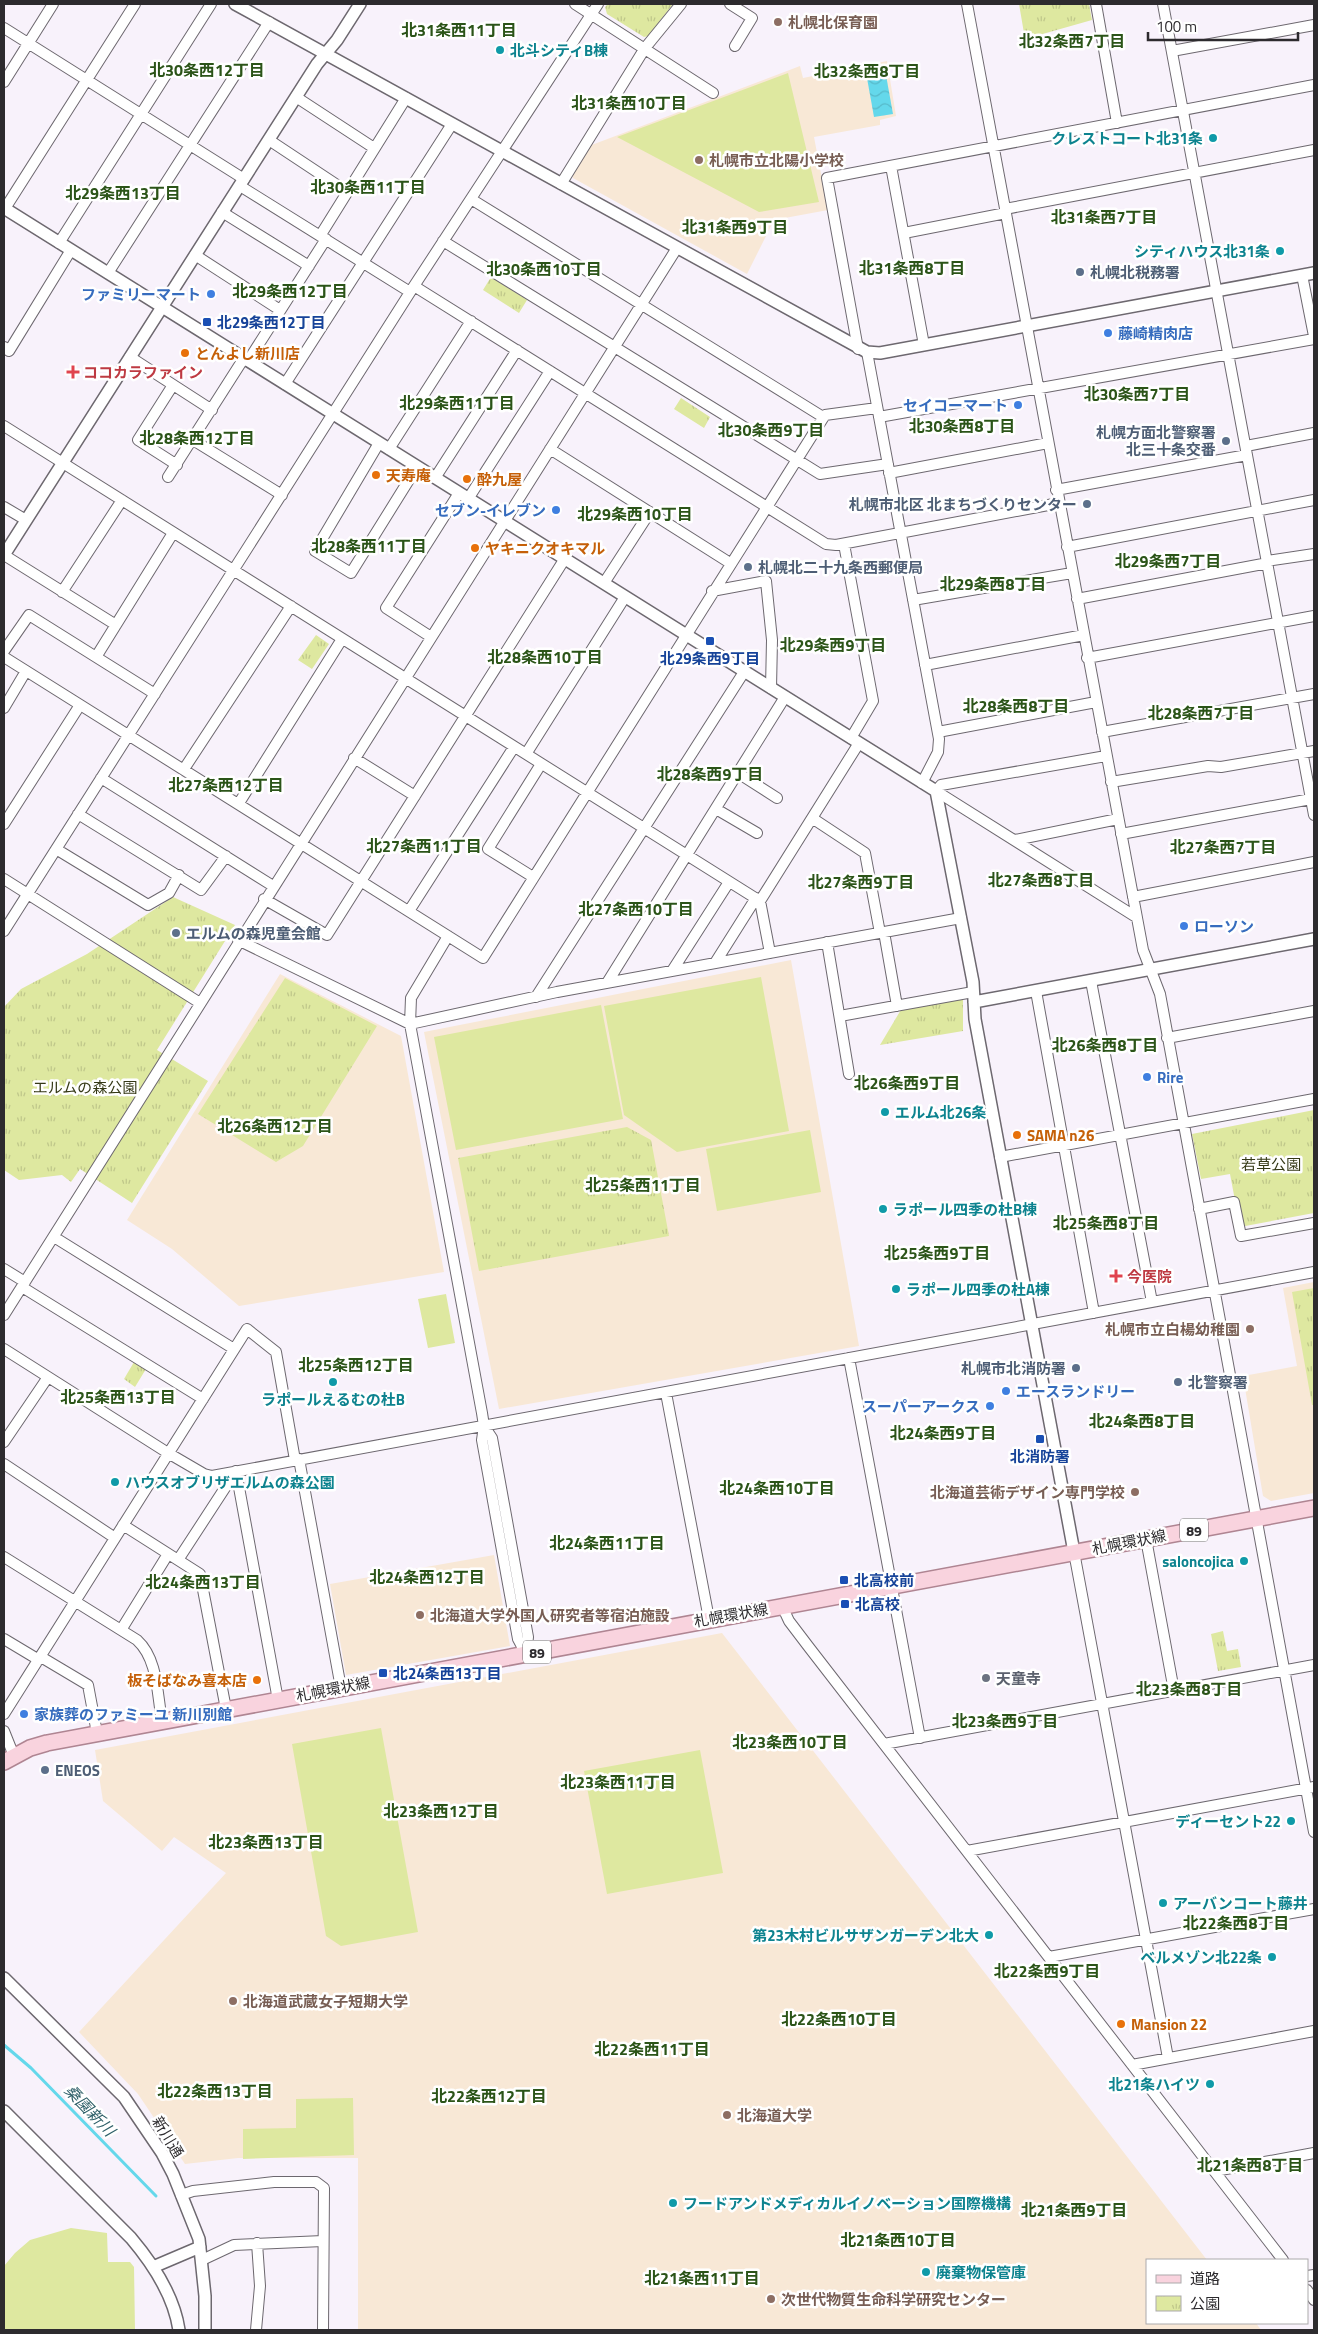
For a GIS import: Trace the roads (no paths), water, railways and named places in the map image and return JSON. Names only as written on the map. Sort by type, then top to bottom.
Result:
[{"type":"main road","name":"札幌環状線","points":[[9,1759],[47,1743],[97,1733],[1314,1508]]},
{"type":"street","points":[[4,82],[53,4]]},
{"type":"street","points":[[135,4],[4,209],[1136,917]]},
{"type":"street","points":[[59,243],[210,4]]},
{"type":"street","points":[[235,4],[862,350],[880,353],[1314,272]]},
{"type":"street","points":[[116,625],[4,555],[296,97],[360,4]]},
{"type":"street","points":[[575,4],[713,94]]},
{"type":"street","points":[[4,932],[334,415],[412,289],[598,4]]},
{"type":"street","points":[[561,184],[645,48],[681,4]]},
{"type":"street","points":[[730,4],[752,18],[735,46]]},
{"type":"street","points":[[967,4],[1136,917],[1143,950],[1160,994],[1284,1671],[1310,1788],[1314,1832]]},
{"type":"street","points":[[1096,4],[1117,123]]},
{"type":"street","points":[[1163,4],[1314,816]]},
{"type":"street","points":[[108,273],[269,22]]},
{"type":"street","points":[[1172,51],[1314,25]]},
{"type":"street","points":[[4,28],[190,145],[323,238],[363,263],[471,321],[826,544],[844,544],[1059,503]]},
{"type":"street","points":[[922,783],[938,752],[938,732],[878,412],[862,350],[827,178],[1314,85]]},
{"type":"street","points":[[296,97],[374,148]]},
{"type":"street","points":[[168,477],[309,266],[346,191],[406,98]]},
{"type":"street","points":[[285,384],[452,124]]},
{"type":"street","points":[[269,140],[346,191]]},
{"type":"street","points":[[904,233],[1005,211],[1314,150]]},
{"type":"street","points":[[892,166],[924,344]]},
{"type":"street","points":[[471,199],[640,306],[823,417]]},
{"type":"street","points":[[222,212],[309,266]]},
{"type":"street","points":[[444,241],[820,474],[888,468],[1048,443]]},
{"type":"street","points":[[4,1315],[238,940],[505,522],[676,248]]},
{"type":"street","points":[[4,347],[9,351],[71,250]]},
{"type":"street","points":[[195,255],[280,310]]},
{"type":"street","points":[[4,657],[483,958],[824,415],[878,412],[1038,388],[1314,338],[1302,275]]},
{"type":"street","points":[[417,467],[351,573],[315,551],[384,446],[471,321]]},
{"type":"street","points":[[435,478],[517,350]]},
{"type":"street","points":[[130,357],[212,410]]},
{"type":"street","points":[[431,637],[386,608],[550,370]]},
{"type":"street","points":[[173,385],[138,440],[176,465]]},
{"type":"street","points":[[4,426],[758,900],[770,953]]},
{"type":"street","points":[[1056,490],[1246,450],[1314,433]]},
{"type":"street","points":[[193,440],[282,495]]},
{"type":"street","points":[[550,449],[730,563]]},
{"type":"street","points":[[62,592],[122,500]]},
{"type":"street","points":[[1067,547],[1314,500]]},
{"type":"street","points":[[4,507],[26,520]]},
{"type":"street","points":[[604,584],[650,512]]},
{"type":"street","points":[[96,657],[174,533]]},
{"type":"street","points":[[715,963],[812,818],[855,741],[873,701],[844,544]]},
{"type":"street","points":[[1077,600],[1314,554]]},
{"type":"street","points":[[264,899],[327,935],[564,560]]},
{"type":"street","points":[[913,600],[1072,573]]},
{"type":"street","points":[[712,592],[766,581],[772,640],[771,688]]},
{"type":"street","points":[[526,754],[625,597]]},
{"type":"street","points":[[184,769],[291,606]]},
{"type":"street","points":[[4,651],[29,615],[155,694]]},
{"type":"street","points":[[1087,658],[1314,616]]},
{"type":"street","points":[[925,665],[1084,635]]},
{"type":"street","points":[[239,803],[342,639]]},
{"type":"street","points":[[4,708],[26,671]]},
{"type":"street","points":[[536,997],[744,672]]},
{"type":"street","points":[[1102,732],[1314,694]]},
{"type":"street","points":[[607,983],[688,856],[785,697]]},
{"type":"street","points":[[938,732],[1096,702]]},
{"type":"street","points":[[4,824],[80,705]]},
{"type":"street","points":[[409,911],[514,747]]},
{"type":"street","points":[[1111,782],[1314,751]]},
{"type":"street","points":[[936,791],[941,785],[1106,756]]},
{"type":"street","points":[[354,758],[415,796]]},
{"type":"street","points":[[533,877],[488,849],[541,764]]},
{"type":"street","points":[[738,773],[777,798]]},
{"type":"street","points":[[101,778],[273,886]]},
{"type":"street","points":[[936,791],[961,918],[1000,1157],[1168,2058]]},
{"type":"street","points":[[1121,834],[1311,799]]},
{"type":"street","points":[[716,809],[757,833]]},
{"type":"street","points":[[78,814],[201,890],[226,856]]},
{"type":"street","points":[[812,818],[865,852],[897,1006]]},
{"type":"street","points":[[1014,840],[1118,819]]},
{"type":"street","points":[[56,848],[148,905],[169,893],[179,875]]},
{"type":"street","points":[[1133,896],[1314,862]]},
{"type":"street","points":[[4,878],[200,1003]]},
{"type":"street","points":[[672,971],[729,882]]},
{"type":"street","points":[[238,940],[410,1024],[607,983],[961,918]]},
{"type":"street","points":[[448,936],[412,998],[410,1024],[484,1426],[482,1440],[503,1559],[518,1639],[526,1654]]},
{"type":"street","points":[[840,1016],[897,1006],[1036,991],[1314,939]]},
{"type":"street","points":[[827,942],[849,1074]]},
{"type":"street","points":[[1092,981],[1152,1302]]},
{"type":"street","points":[[1036,991],[1094,1313]]},
{"type":"street","points":[[1167,1038],[1314,1011]]},
{"type":"street","points":[[1000,1157],[1314,1099]]},
{"type":"street","points":[[1199,1209],[1234,1202],[1241,1236],[1314,1223]]},
{"type":"street","points":[[54,1237],[234,1349]]},
{"type":"street","points":[[4,1269],[24,1284],[202,1398]]},
{"type":"street","points":[[4,1349],[168,1453],[204,1474],[212,1476],[1314,1272]]},
{"type":"street","points":[[4,1714],[247,1329],[276,1352],[340,1688]]},
{"type":"street","points":[[849,1358],[920,1738]]},
{"type":"street","points":[[4,1442],[48,1377]]},
{"type":"street","points":[[666,1393],[709,1619]]},
{"type":"street","points":[[4,1464],[115,1538]]},
{"type":"street","points":[[178,1560],[236,1471]]},
{"type":"street","points":[[236,1471],[278,1700]]},
{"type":"street","points":[[123,1525],[200,1574],[226,1709]]},
{"type":"street","points":[[1146,1539],[1174,1691]]},
{"type":"street","points":[[121,1630],[168,1554]]},
{"type":"street","points":[[4,1557],[121,1630],[146,1649],[151,1659],[162,1721]]},
{"type":"street","points":[[782,1606],[789,1621],[1282,2259]]},
{"type":"street","points":[[4,1638],[88,1685],[97,1733]]},
{"type":"street","points":[[884,1744],[1314,1665]]},
{"type":"street","points":[[4,1737],[9,1759]]},
{"type":"street","points":[[966,1851],[1310,1788]]},
{"type":"street","points":[[1049,1957],[1314,1909]]},
{"type":"street","name":"新川通","points":[[4,1978],[124,2097],[162,2153],[181,2195],[200,2247],[206,2296],[205,2330]]},
{"type":"street","points":[[1132,2065],[1314,2031]]},
{"type":"street","points":[[4,2111],[131,2238],[153,2267],[171,2302],[179,2330]]},
{"type":"street","points":[[1215,2171],[1314,2153]]},
{"type":"street","points":[[181,2195],[193,2191],[274,2182],[316,2182],[324,2188],[323,2330]]},
{"type":"street","points":[[202,2260],[234,2245],[323,2241]]},
{"type":"street","points":[[256,2243],[260,2286],[256,2330]]},
{"type":"street","points":[[153,2267],[200,2247]]},
{"type":"water","points":[[884,64],[893,114],[874,117],[865,67]]},
{"type":"waterway","name":"桑園新川","points":[[4,2045],[31,2068],[156,2196]]},
{"type":"place","name":"札幌北保育園","points":[[778,22]]},
{"type":"place","name":"北斗シティB棟","points":[[500,50]]},
{"type":"place","name":"クレストコート北31条","points":[[1213,138]]},
{"type":"place","name":"札幌市立北陽小学校","points":[[699,160]]},
{"type":"place","name":"シティハウス北31条","points":[[1280,251]]},
{"type":"place","name":"札幌北税務署","points":[[1080,272]]},
{"type":"place","name":"ファミリーマート","points":[[211,294]]},
{"type":"place","name":"北29条西12丁目","points":[[207,322]]},
{"type":"place","name":"藤崎精肉店","points":[[1108,333]]},
{"type":"place","name":"とんよし新川店","points":[[185,353]]},
{"type":"place","name":"ココカラファイン","points":[[73,372]]},
{"type":"place","name":"セイコーマート","points":[[1018,405]]},
{"type":"place","name":"札幌方面北警察署 北三十条交番","points":[[1226,441]]},
{"type":"place","name":"天寿庵","points":[[376,475]]},
{"type":"place","name":"酔九屋","points":[[467,479]]},
{"type":"place","name":"札幌市北区 北まちづくりセンター","points":[[1087,504]]},
{"type":"place","name":"セブン-イレブン","points":[[556,510]]},
{"type":"place","name":"ヤキニクオキマル","points":[[475,548]]},
{"type":"place","name":"札幌北二十九条西郵便局","points":[[748,567]]},
{"type":"place","name":"北29条西9丁目","points":[[710,641]]},
{"type":"place","name":"ローソン","points":[[1184,926]]},
{"type":"place","name":"エルムの森児童会館","points":[[176,933]]},
{"type":"place","name":"Rire","points":[[1147,1077]]},
{"type":"place","name":"エルム北26条","points":[[885,1112]]},
{"type":"place","name":"SAMA n26","points":[[1017,1135]]},
{"type":"place","name":"ラポール四季の杜B棟","points":[[883,1209]]},
{"type":"place","name":"今医院","points":[[1116,1276]]},
{"type":"place","name":"ラポール四季の杜A棟","points":[[896,1289]]},
{"type":"place","name":"札幌市立白楊幼稚園","points":[[1250,1329]]},
{"type":"place","name":"札幌市北消防署","points":[[1076,1368]]},
{"type":"place","name":"ラポールえるむの杜B","points":[[333,1382]]},
{"type":"place","name":"北警察署","points":[[1178,1382]]},
{"type":"place","name":"エースランドリー","points":[[1006,1391]]},
{"type":"place","name":"スーパーアークス","points":[[990,1406]]},
{"type":"place","name":"北消防署","points":[[1040,1439]]},
{"type":"place","name":"ハウスオブリザエルムの森公園","points":[[115,1482]]},
{"type":"place","name":"北海道芸術デザイン専門学校","points":[[1135,1492]]},
{"type":"place","name":"saloncojica","points":[[1244,1561]]},
{"type":"place","name":"北高校前","points":[[844,1580]]},
{"type":"place","name":"北高校","points":[[845,1604]]},
{"type":"place","name":"北海道大学外国人研究者等宿泊施設","points":[[420,1615]]},
{"type":"place","name":"北24条西13丁目","points":[[383,1673]]},
{"type":"place","name":"天童寺","points":[[986,1678]]},
{"type":"place","name":"板そばなみ喜本店","points":[[257,1680]]},
{"type":"place","name":"家族葬のファミーユ 新川別館","points":[[24,1714]]},
{"type":"place","name":"ENEOS","points":[[45,1770]]},
{"type":"place","name":"ディーセント22","points":[[1291,1821]]},
{"type":"place","name":"アーバンコート藤井","points":[[1163,1903]]},
{"type":"place","name":"第23木村ビルサザンガーデン北大","points":[[989,1935]]},
{"type":"place","name":"ベルメゾン北22条","points":[[1272,1957]]},
{"type":"place","name":"北海道武蔵女子短期大学","points":[[233,2001]]},
{"type":"place","name":"Mansion 22","points":[[1121,2024]]},
{"type":"place","name":"北21条ハイツ","points":[[1210,2084]]},
{"type":"place","name":"北海道大学","points":[[727,2115]]},
{"type":"place","name":"フードアンドメディカルイノベーション国際機構","points":[[673,2203]]},
{"type":"place","name":"廃棄物保管庫","points":[[926,2272]]},
{"type":"place","name":"次世代物質生命科学研究センター","points":[[771,2299]]},
{"type":"district","name":"北31条西11丁目","points":[[459,30]]},
{"type":"district","name":"北32条西7丁目","points":[[1072,41]]},
{"type":"district","name":"北30条西12丁目","points":[[207,70]]},
{"type":"district","name":"北32条西8丁目","points":[[867,71]]},
{"type":"district","name":"北31条西10丁目","points":[[629,103]]},
{"type":"district","name":"北30条西11丁目","points":[[368,187]]},
{"type":"district","name":"北29条西13丁目","points":[[123,193]]},
{"type":"district","name":"北31条西7丁目","points":[[1104,217]]},
{"type":"district","name":"北31条西9丁目","points":[[735,227]]},
{"type":"district","name":"北31条西8丁目","points":[[912,268]]},
{"type":"district","name":"北30条西10丁目","points":[[544,269]]},
{"type":"district","name":"北29条西12丁目","points":[[290,291]]},
{"type":"district","name":"北30条西7丁目","points":[[1137,394]]},
{"type":"district","name":"北29条西11丁目","points":[[457,403]]},
{"type":"district","name":"北30条西8丁目","points":[[962,426]]},
{"type":"district","name":"北30条西9丁目","points":[[771,430]]},
{"type":"district","name":"北28条西12丁目","points":[[197,438]]},
{"type":"district","name":"北29条西10丁目","points":[[635,514]]},
{"type":"district","name":"北28条西11丁目","points":[[369,546]]},
{"type":"district","name":"北29条西7丁目","points":[[1168,561]]},
{"type":"district","name":"北29条西8丁目","points":[[993,584]]},
{"type":"district","name":"北29条西9丁目","points":[[833,645]]},
{"type":"district","name":"北28条西10丁目","points":[[545,657]]},
{"type":"district","name":"北28条西8丁目","points":[[1016,706]]},
{"type":"district","name":"北28条西7丁目","points":[[1201,713]]},
{"type":"district","name":"北28条西9丁目","points":[[710,774]]},
{"type":"district","name":"北27条西12丁目","points":[[226,785]]},
{"type":"district","name":"北27条西11丁目","points":[[424,846]]},
{"type":"district","name":"北27条西7丁目","points":[[1223,847]]},
{"type":"district","name":"北27条西8丁目","points":[[1041,880]]},
{"type":"district","name":"北27条西9丁目","points":[[861,882]]},
{"type":"district","name":"北27条西10丁目","points":[[636,909]]},
{"type":"district","name":"北26条西8丁目","points":[[1105,1045]]},
{"type":"district","name":"北26条西9丁目","points":[[907,1083]]},
{"type":"district","name":"北26条西12丁目","points":[[275,1126]]},
{"type":"district","name":"北25条西11丁目","points":[[643,1185]]},
{"type":"district","name":"北25条西8丁目","points":[[1106,1223]]},
{"type":"district","name":"北25条西9丁目","points":[[937,1253]]},
{"type":"district","name":"北25条西12丁目","points":[[356,1365]]},
{"type":"district","name":"北25条西13丁目","points":[[118,1397]]},
{"type":"district","name":"北24条西8丁目","points":[[1142,1421]]},
{"type":"district","name":"北24条西9丁目","points":[[943,1433]]},
{"type":"district","name":"北24条西10丁目","points":[[777,1488]]},
{"type":"district","name":"北24条西11丁目","points":[[607,1543]]},
{"type":"district","name":"北24条西12丁目","points":[[427,1577]]},
{"type":"district","name":"北24条西13丁目","points":[[203,1582]]},
{"type":"district","name":"北23条西8丁目","points":[[1189,1689]]},
{"type":"district","name":"北23条西9丁目","points":[[1005,1721]]},
{"type":"district","name":"北23条西10丁目","points":[[790,1742]]},
{"type":"district","name":"北23条西11丁目","points":[[618,1782]]},
{"type":"district","name":"北23条西12丁目","points":[[441,1811]]},
{"type":"district","name":"北23条西13丁目","points":[[266,1842]]},
{"type":"district","name":"北22条西8丁目","points":[[1236,1923]]},
{"type":"district","name":"北22条西9丁目","points":[[1047,1971]]},
{"type":"district","name":"北22条西10丁目","points":[[839,2019]]},
{"type":"district","name":"北22条西11丁目","points":[[652,2049]]},
{"type":"district","name":"北22条西13丁目","points":[[215,2091]]},
{"type":"district","name":"北22条西12丁目","points":[[489,2096]]},
{"type":"district","name":"北21条西8丁目","points":[[1250,2165]]},
{"type":"district","name":"北21条西9丁目","points":[[1074,2210]]},
{"type":"district","name":"北21条西10丁目","points":[[898,2240]]},
{"type":"district","name":"北21条西11丁目","points":[[702,2278]]},
{"type":"park label","name":"エルムの森公園","points":[[85,1087]]},
{"type":"park label","name":"若草公園","points":[[1271,1164]]}]
